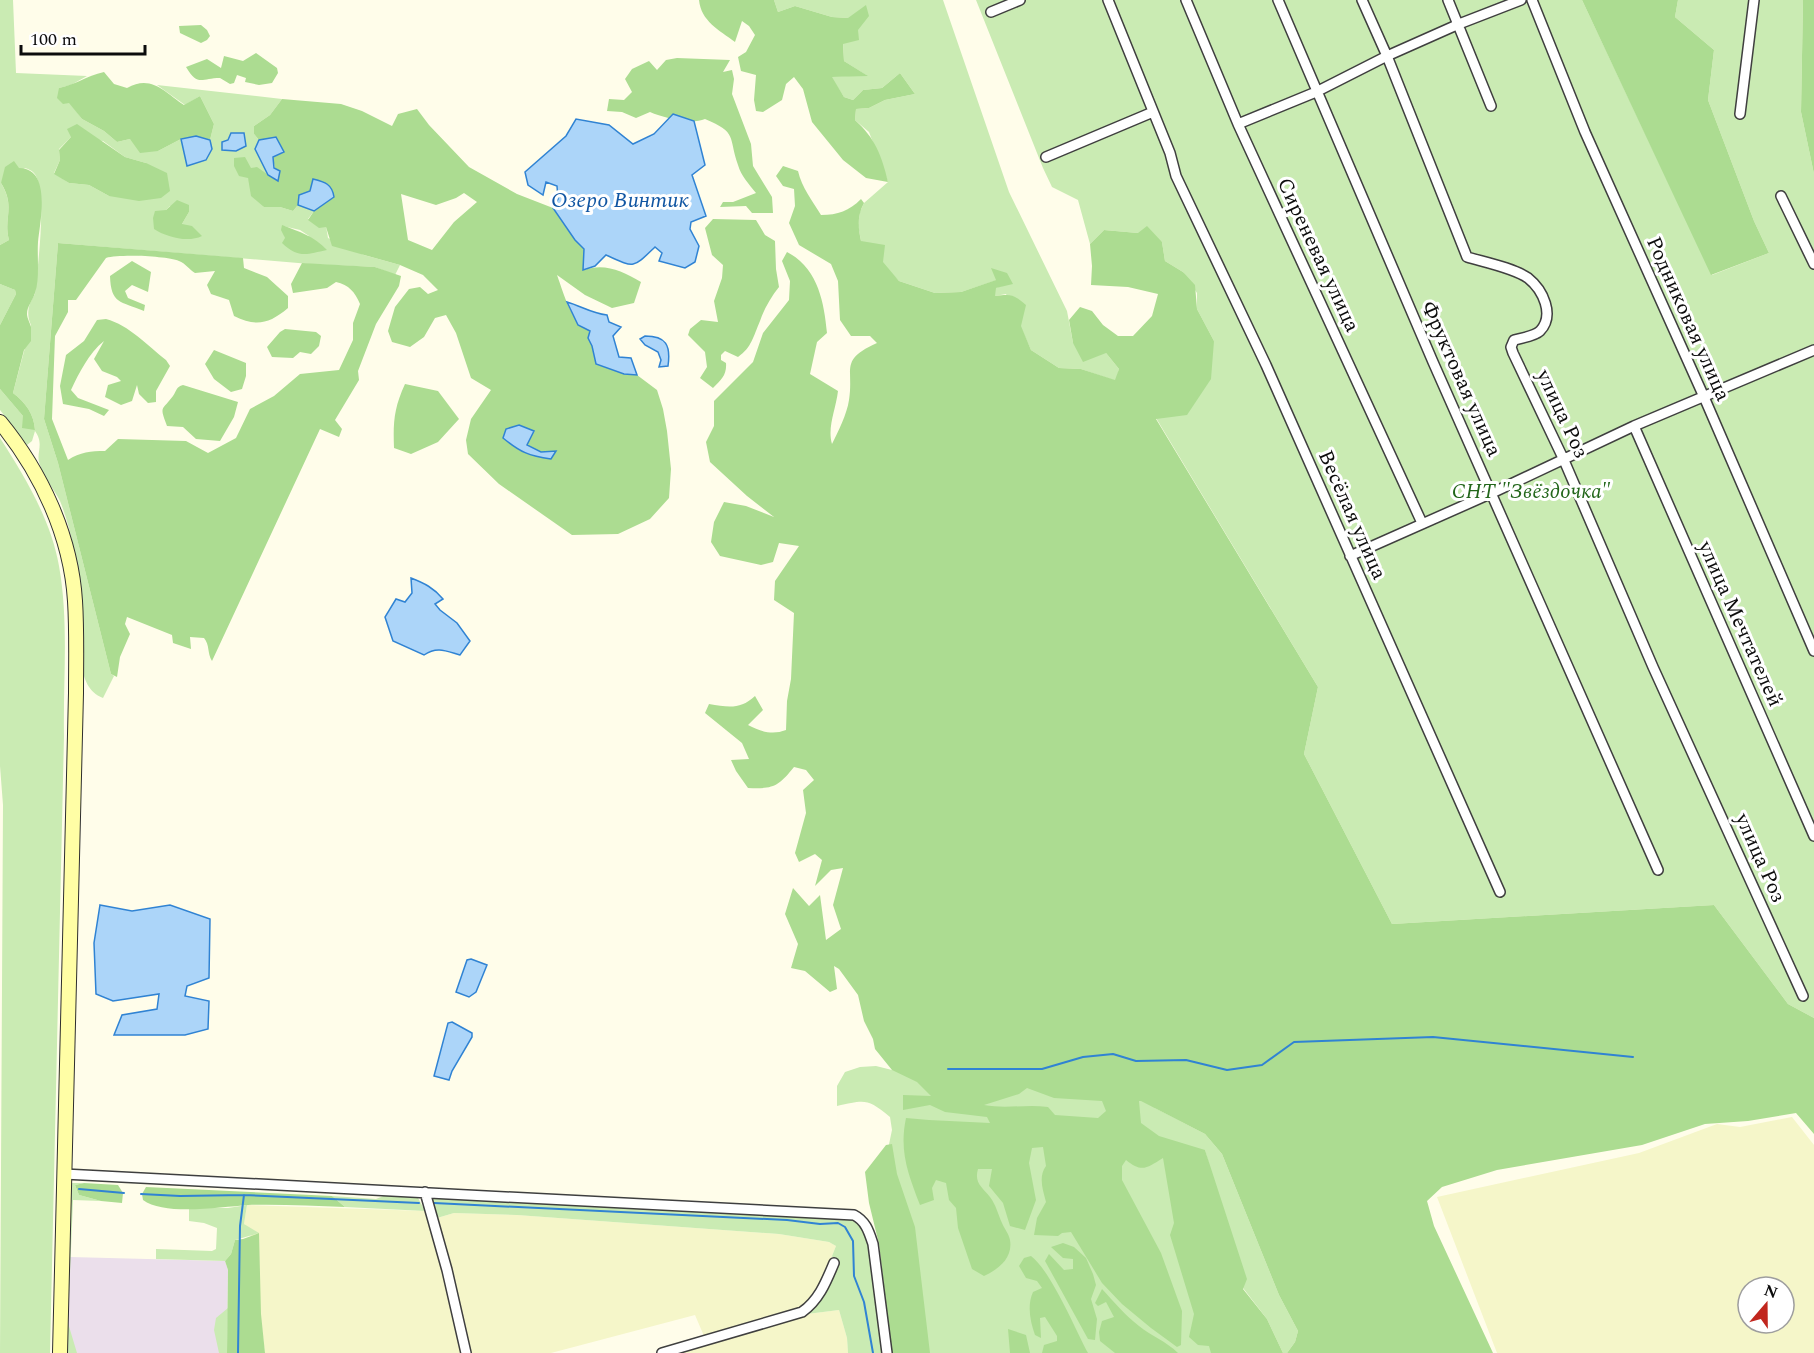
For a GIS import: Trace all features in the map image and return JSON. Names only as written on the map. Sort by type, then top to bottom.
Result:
[{"type":"main road","points":[[0,422],[29,462],[51,506],[71,570],[75,600],[76,693],[60,1353]]},
{"type":"street","points":[[991,12],[1020,0]]},
{"type":"street","name":"Весёлая улица","points":[[1108,0],[1170,153],[1176,176],[1261,354],[1500,892]]},
{"type":"street","name":"Сиреневая улица","points":[[1186,0],[1238,124],[1422,523]]},
{"type":"street","name":"Фруктовая улица","points":[[1278,0],[1433,362],[1658,870]]},
{"type":"street","name":"улица Роз","points":[[1362,0],[1387,56],[1467,257],[1527,277],[1538,288],[1548,308],[1545,324],[1539,333],[1514,340],[1511,347],[1563,458],[1653,667],[1803,996]]},
{"type":"street","points":[[1448,0],[1491,106]]},
{"type":"street","points":[[1238,124],[1316,92],[1387,56],[1459,24],[1521,0]]},
{"type":"street","name":"Родниковая улица","points":[[1532,0],[1585,132],[1704,397],[1814,651]]},
{"type":"street","points":[[1740,114],[1754,0]]},
{"type":"street","points":[[1046,157],[1153,112]]},
{"type":"street","points":[[1781,196],[1814,264]]},
{"type":"street","points":[[1350,556],[1492,493],[1634,426],[1814,350]]},
{"type":"street","name":"улица Мечтателей","points":[[1634,426],[1814,836]]},
{"type":"street","points":[[64,1174],[854,1215],[862,1219],[873,1244],[887,1353]]},
{"type":"street","points":[[425,1192],[447,1270],[466,1353]]},
{"type":"street","points":[[662,1353],[802,1312],[812,1305],[820,1294],[834,1263]]},
{"type":"shaded area","points":[[70,1257],[225,1261],[228,1270],[227,1353],[67,1353]]},
{"type":"green space","points":[[0,0],[13,0],[16,73],[87,76],[71,85],[59,88],[82,119],[104,131],[117,142],[130,139],[158,151],[181,139],[187,166],[206,160],[212,149],[210,140],[214,124],[200,96],[185,105],[157,85],[282,99],[270,115],[254,126],[254,134],[259,140],[255,149],[268,175],[257,168],[248,178],[264,207],[280,207],[293,211],[298,205],[314,211],[308,219],[326,226],[328,238],[364,255],[400,265],[395,275],[375,267],[310,264],[58,243],[44,419],[58,463],[111,674],[114,676],[103,698],[90,689],[82,670],[76,561],[60,501],[40,465],[38,436],[35,431],[32,441],[27,445],[0,410],[0,389],[35,430],[28,409],[13,393],[31,325],[29,309],[35,294],[41,230],[38,180],[33,172],[25,168],[1,183],[9,206],[7,225],[9,240],[0,245]],"holes":[[[71,137],[103,141],[125,157],[146,163],[109,196],[89,185],[69,183],[54,173],[60,160],[59,149]],[[170,206],[189,212],[182,224],[166,210]],[[283,226],[300,230],[309,236],[285,238]]]},
{"type":"green space","points":[[699,0],[774,0],[778,12],[795,6],[832,17],[848,18],[866,5],[869,16],[858,30],[859,40],[843,44],[844,61],[868,76],[832,77],[844,97],[853,100],[863,90],[882,88],[900,73],[915,94],[885,100],[869,108],[856,109],[855,120],[877,148],[888,182],[866,178],[843,160],[812,122],[803,89],[794,77],[786,84],[782,100],[763,112],[756,111],[754,100],[756,75],[741,71],[738,57],[746,52],[755,35],[742,21],[735,42],[707,19]]},
{"type":"green space","points":[[774,0],[943,0],[1009,192],[1067,311],[1073,343],[1106,353],[1119,369],[1116,381],[1081,369],[1059,368],[1031,350],[1006,294],[995,296],[995,288],[1012,283],[992,269],[997,280],[961,292],[935,293],[899,281],[861,241],[858,225],[864,203],[888,182],[869,132],[855,120],[856,109],[869,108],[885,100],[915,94],[900,73],[882,88],[863,90],[853,100],[844,97],[831,77],[866,75],[844,61],[843,43],[848,18],[832,17],[795,6],[778,12]]},
{"type":"green space","name":"СНТ \"Звёздочка\"","points":[[976,0],[1582,0],[1712,275],[1769,253],[1754,221],[1708,100],[1714,50],[1675,17],[1678,0],[1803,0],[1801,112],[1814,174],[1814,1018],[1788,1004],[1714,905],[1392,924],[1304,754],[1318,687],[1156,418],[1214,341],[1197,309],[1197,293],[1183,272],[1165,261],[1162,242],[1138,233],[1104,230],[1090,244],[1078,200],[1052,187],[1043,168]]},
{"type":"green space","points":[[1582,0],[1678,0],[1675,17],[1714,50],[1708,100],[1754,221],[1769,253],[1711,275]]},
{"type":"green space","points":[[1803,0],[1814,0],[1814,174],[1801,112]]},
{"type":"green space","points":[[201,25],[210,36],[201,43],[180,33],[179,26]]},
{"type":"green space","points":[[256,53],[277,68],[278,73],[272,83],[259,85],[245,82],[246,78],[237,75],[234,83],[230,84],[220,78],[200,80],[194,77],[186,67],[207,59],[221,68],[224,56],[243,61]]},
{"type":"green space","points":[[677,58],[730,60],[723,72],[732,70],[734,79],[732,94],[751,144],[753,166],[772,197],[773,213],[752,213],[746,206],[720,207],[723,202],[733,202],[756,193],[741,173],[730,136],[723,128],[705,119],[685,121],[650,112],[636,118],[622,112],[607,111],[609,99],[624,100],[632,92],[625,79],[632,69],[649,61],[657,70],[666,60]]},
{"type":"green space","points":[[104,72],[114,84],[127,88],[136,84],[151,84],[184,105],[200,96],[214,124],[210,140],[196,136],[181,139],[158,151],[140,153],[130,139],[117,142],[104,131],[82,119],[69,103],[63,104],[57,98],[59,88]]},
{"type":"green space","points":[[282,99],[341,104],[362,111],[392,126],[398,114],[417,109],[469,167],[517,194],[553,208],[584,249],[584,270],[599,267],[613,269],[641,282],[634,303],[612,308],[585,295],[557,275],[573,314],[590,331],[588,338],[596,364],[624,374],[637,375],[657,390],[667,431],[671,469],[669,498],[650,519],[618,534],[572,535],[499,484],[468,454],[466,440],[471,419],[491,390],[471,378],[456,333],[446,315],[435,318],[424,337],[410,347],[392,342],[388,331],[395,307],[409,289],[420,287],[428,294],[438,290],[423,275],[400,265],[332,246],[326,227],[319,228],[308,220],[314,211],[334,197],[312,182],[310,191],[299,195],[298,205],[293,211],[280,207],[264,207],[251,196],[248,178],[239,176],[234,166],[234,158],[245,157],[251,168],[257,167],[277,181],[273,157],[276,137],[259,140],[254,134],[254,126],[270,115]],"holes":[[[464,193],[477,202],[454,222],[432,250],[408,240],[401,194],[436,205]]]},
{"type":"green space","points":[[77,124],[125,157],[146,163],[167,173],[170,191],[161,198],[139,201],[109,196],[89,185],[69,183],[54,174],[60,160],[59,150],[71,137],[67,129]]},
{"type":"green space","points":[[14,161],[19,168],[29,170],[36,177],[42,198],[37,281],[27,314],[31,327],[31,341],[24,350],[13,393],[28,409],[35,430],[22,428],[23,416],[0,389],[0,325],[16,294],[15,290],[0,284],[0,245],[9,240],[7,225],[9,206],[1,183],[5,167]]},
{"type":"green space","points":[[783,166],[798,171],[821,215],[843,212],[861,199],[864,203],[859,222],[861,241],[885,245],[883,262],[899,281],[935,293],[961,292],[996,280],[991,268],[1007,273],[1013,284],[996,288],[995,296],[1012,296],[1026,305],[1021,326],[1031,350],[1059,368],[1081,369],[1115,380],[1119,369],[1106,353],[1083,362],[1073,343],[1069,320],[1080,307],[1092,311],[1103,325],[1118,336],[1133,336],[1152,316],[1158,294],[1128,287],[1091,285],[1090,244],[1104,230],[1138,233],[1147,226],[1162,242],[1165,261],[1183,272],[1195,285],[1197,309],[1214,341],[1211,379],[1187,415],[1156,419],[1318,687],[1304,754],[1392,924],[1714,905],[1788,1004],[1814,1018],[1814,1134],[1796,1113],[1748,1121],[1705,1124],[1642,1145],[1497,1170],[1442,1187],[1427,1201],[1434,1226],[1493,1353],[1287,1353],[1295,1342],[1298,1331],[1279,1295],[1222,1154],[1205,1134],[1141,1101],[1139,1101],[1141,1123],[1159,1136],[1205,1150],[1247,1279],[1243,1289],[1267,1319],[1283,1353],[1211,1353],[1209,1346],[1198,1345],[1189,1337],[1194,1314],[1170,1235],[1174,1223],[1163,1158],[1145,1168],[1136,1167],[1126,1160],[1122,1166],[1122,1180],[1161,1253],[1182,1311],[1181,1345],[1177,1347],[1122,1304],[1102,1283],[1071,1232],[1058,1236],[1034,1235],[1037,1218],[1046,1202],[1042,1184],[1042,1175],[1046,1166],[1043,1147],[1032,1148],[1029,1163],[1036,1200],[1025,1230],[1010,1226],[1003,1203],[989,1186],[992,1169],[978,1169],[978,1181],[994,1203],[1009,1236],[1010,1246],[1004,1262],[990,1273],[984,1276],[972,1269],[958,1228],[956,1208],[949,1200],[946,1183],[936,1180],[932,1188],[934,1200],[920,1205],[906,1162],[904,1130],[906,1118],[990,1123],[987,1117],[945,1112],[930,1105],[903,1110],[903,1095],[931,1096],[917,1082],[892,1070],[875,1049],[864,1021],[858,995],[839,969],[834,966],[837,989],[830,992],[805,971],[791,968],[798,944],[785,914],[793,888],[809,906],[820,895],[826,940],[841,929],[833,905],[843,868],[831,870],[815,886],[822,860],[815,854],[799,862],[795,853],[806,813],[803,790],[814,780],[806,770],[794,767],[779,783],[763,788],[748,788],[731,760],[749,759],[742,743],[705,713],[709,704],[739,705],[755,696],[763,710],[748,725],[767,732],[786,730],[794,613],[774,600],[775,581],[799,546],[779,543],[773,562],[761,565],[720,556],[711,542],[714,522],[724,502],[746,506],[774,517],[710,462],[706,442],[714,426],[714,401],[753,362],[763,333],[789,300],[790,281],[782,261],[787,252],[806,267],[812,276],[818,287],[824,310],[827,333],[817,342],[810,374],[838,391],[831,425],[832,444],[848,405],[853,360],[865,349],[877,343],[870,336],[851,336],[840,320],[838,281],[831,264],[799,245],[789,223],[795,206],[794,189],[783,186],[776,176]],"holes":[[[1027,1088],[1054,1098],[1102,1101],[1106,1111],[1098,1118],[1055,1115],[1048,1107],[984,1105],[1019,1094]]]},
{"type":"green space","points":[[177,200],[189,205],[189,212],[182,224],[192,226],[202,236],[190,239],[177,238],[154,229],[155,211],[166,210]]},
{"type":"green space","points":[[713,219],[756,220],[765,235],[775,241],[779,287],[746,349],[738,357],[725,351],[721,355],[721,360],[726,363],[726,371],[713,388],[700,378],[707,367],[705,352],[688,335],[690,329],[701,320],[718,322],[714,301],[722,278],[723,265],[712,255],[705,228]]},
{"type":"green space","points":[[282,225],[312,238],[327,250],[303,254],[293,251],[282,243],[285,238],[281,230]]},
{"type":"green space","points":[[58,243],[243,258],[244,268],[267,277],[288,296],[288,308],[275,318],[256,323],[249,322],[234,316],[229,300],[211,294],[207,285],[215,271],[195,273],[173,259],[132,256],[106,258],[76,300],[68,300],[68,312],[55,336],[52,419],[68,460],[86,452],[105,451],[118,439],[186,441],[208,453],[236,438],[250,409],[274,396],[300,374],[339,370],[353,340],[353,323],[360,304],[356,296],[348,287],[336,282],[327,288],[293,293],[291,284],[302,263],[375,267],[401,276],[399,286],[376,324],[358,371],[359,380],[335,420],[342,429],[339,437],[320,429],[212,661],[204,638],[190,637],[191,649],[173,643],[172,635],[127,617],[125,624],[130,634],[120,657],[117,677],[111,674],[58,463],[44,419]]},
{"type":"green space","points":[[132,261],[151,272],[148,292],[132,285],[125,291],[128,298],[145,305],[144,311],[123,303],[112,292],[110,276]]},
{"type":"green space","points":[[0,284],[15,290],[16,294],[0,325]]},
{"type":"green space","points":[[106,319],[130,331],[166,360],[170,366],[156,391],[156,402],[148,403],[139,394],[137,385],[132,401],[121,405],[105,397],[108,385],[121,381],[102,371],[94,359],[104,341],[89,357],[71,390],[78,398],[109,410],[104,416],[89,409],[63,404],[60,386],[66,355],[84,341],[97,320]]},
{"type":"green space","points":[[285,329],[316,332],[321,336],[319,346],[311,354],[300,352],[293,358],[272,357],[267,347]]},
{"type":"green space","points":[[214,350],[246,363],[246,376],[242,389],[231,392],[214,379],[205,364]]},
{"type":"green space","points":[[405,384],[438,391],[459,419],[438,442],[411,454],[394,448],[395,415]]},
{"type":"green space","points":[[183,385],[238,402],[234,417],[220,441],[196,439],[183,427],[167,426],[162,411],[178,388]]},
{"type":"green space","points":[[0,438],[28,484],[50,532],[59,566],[64,608],[64,736],[50,1353],[0,1353],[3,805],[0,766]]},
{"type":"green space","points":[[876,1066],[892,1070],[1152,1095],[1155,1108],[1205,1134],[1222,1154],[1279,1295],[1298,1331],[1295,1342],[1287,1353],[1283,1353],[1267,1319],[1243,1288],[1205,1150],[1225,1353],[914,1353],[888,1149],[892,1130],[890,1117],[876,1106],[865,1102],[837,1106],[837,1086],[845,1072],[860,1067]]},
{"type":"green space","points":[[1792,1117],[1814,1145],[1814,1353],[1497,1353],[1437,1197],[1639,1153],[1717,1124],[1740,1127]]},
{"type":"green space","points":[[892,1144],[897,1174],[915,1227],[930,1353],[892,1353],[879,1244],[869,1203],[865,1172],[886,1145]]},
{"type":"green space","points":[[72,1183],[84,1183],[75,1185],[79,1195],[101,1201],[73,1200],[68,1323],[77,1353],[64,1353],[68,1233]]},
{"type":"green space","points":[[84,1183],[118,1185],[123,1193],[122,1203],[101,1201],[79,1195],[75,1185]]},
{"type":"green space","points":[[146,1187],[332,1196],[345,1207],[248,1205],[193,1209],[164,1208],[143,1200],[142,1194]]},
{"type":"green space","points":[[386,1195],[417,1196],[425,1211],[345,1207],[332,1196],[376,1199]]},
{"type":"green space","points":[[432,1198],[844,1218],[858,1221],[867,1233],[871,1250],[883,1353],[848,1353],[847,1338],[839,1310],[807,1314],[825,1292],[836,1265],[832,1256],[836,1246],[829,1242],[779,1234],[517,1215],[454,1213],[437,1218]]},
{"type":"green space","points":[[247,1205],[425,1211],[432,1229],[461,1353],[265,1353],[250,1229],[244,1224]]},
{"type":"green space","points":[[247,1205],[244,1224],[259,1233],[235,1240],[231,1254],[225,1261],[156,1259],[156,1249],[212,1251],[216,1249],[217,1228],[189,1221],[189,1208],[228,1208]]},
{"type":"green space","points":[[454,1213],[517,1215],[779,1234],[829,1242],[836,1246],[811,1302],[797,1312],[704,1336],[695,1315],[551,1353],[471,1353],[437,1218]]},
{"type":"green space","points":[[259,1233],[261,1314],[265,1353],[227,1353],[228,1270],[225,1261],[231,1254],[235,1240]]},
{"type":"green space","points":[[1063,1243],[1074,1247],[1086,1258],[1093,1274],[1096,1285],[1091,1299],[1097,1319],[1095,1340],[1088,1339],[1045,1261],[1049,1254],[1064,1270],[1073,1269],[1073,1259],[1063,1258],[1051,1247]]},
{"type":"green space","points":[[1031,1256],[1047,1274],[1088,1353],[1042,1353],[1044,1345],[1057,1341],[1057,1336],[1045,1317],[1040,1318],[1041,1338],[1035,1335],[1033,1330],[1030,1313],[1031,1297],[1033,1292],[1042,1288],[1037,1281],[1026,1278],[1019,1266],[1024,1258]]},
{"type":"green space","points":[[1102,1289],[1134,1322],[1178,1353],[1115,1353],[1100,1341],[1099,1332],[1102,1321],[1114,1317],[1106,1302],[1098,1306],[1095,1303]]},
{"type":"green space","points":[[228,1308],[227,1353],[219,1353],[214,1330],[216,1318]]},
{"type":"green space","points":[[839,1310],[847,1338],[848,1353],[681,1353],[807,1314]]},
{"type":"green space","points":[[1008,1329],[1026,1335],[1030,1353],[1010,1353]]},
{"type":"water","name":"Озеро Винтик","points":[[673,114],[694,121],[705,165],[692,175],[706,216],[691,222],[690,229],[699,246],[695,262],[685,268],[659,261],[662,253],[655,247],[637,263],[628,264],[606,255],[595,266],[583,270],[584,249],[553,208],[558,199],[557,186],[546,182],[543,195],[528,185],[525,172],[566,136],[576,119],[609,125],[633,144],[654,134]]},
{"type":"water","points":[[231,133],[244,133],[246,146],[236,151],[222,150],[222,142],[228,140]]},
{"type":"water","points":[[196,136],[210,140],[212,149],[206,160],[187,166],[181,139]]},
{"type":"water","points":[[276,137],[284,152],[273,157],[274,168],[280,171],[278,181],[268,175],[255,149],[259,140]]},
{"type":"water","points":[[313,179],[327,184],[332,189],[334,197],[314,211],[298,205],[299,195],[310,191]]},
{"type":"water","points":[[567,302],[607,315],[609,322],[621,327],[613,336],[619,357],[631,358],[637,375],[624,374],[596,364],[588,338],[590,331],[578,325]]},
{"type":"water","points":[[645,336],[658,338],[666,343],[669,352],[668,366],[659,367],[661,360],[658,352],[645,345],[640,339]]},
{"type":"water","points":[[519,425],[534,431],[527,445],[541,452],[556,451],[551,459],[525,453],[503,438],[506,429]]},
{"type":"water","points":[[411,578],[440,595],[443,599],[435,604],[457,623],[470,641],[460,655],[437,650],[424,655],[393,641],[385,617],[396,599],[405,602],[412,593]]},
{"type":"water","points":[[100,905],[132,911],[170,905],[210,919],[209,978],[187,986],[185,996],[209,1001],[208,1029],[185,1035],[114,1035],[122,1015],[157,1009],[159,994],[113,1001],[96,994],[94,943]]},
{"type":"water","points":[[471,959],[487,965],[476,992],[469,997],[456,992],[467,960]]},
{"type":"water","points":[[452,1022],[472,1033],[472,1037],[449,1080],[434,1076],[448,1023]]},
{"type":"waterway","points":[[948,1069],[1042,1069],[1083,1057],[1113,1054],[1136,1061],[1186,1060],[1227,1070],[1262,1065],[1294,1042],[1433,1037],[1633,1057]]},
{"type":"waterway","points":[[79,1189],[124,1193]]},
{"type":"waterway","points":[[141,1194],[244,1195],[419,1203]]},
{"type":"waterway","points":[[238,1353],[240,1226],[244,1195]]},
{"type":"waterway","points":[[434,1203],[787,1220],[820,1224],[838,1223],[845,1227],[853,1241],[854,1276],[864,1302],[873,1353]]}]
